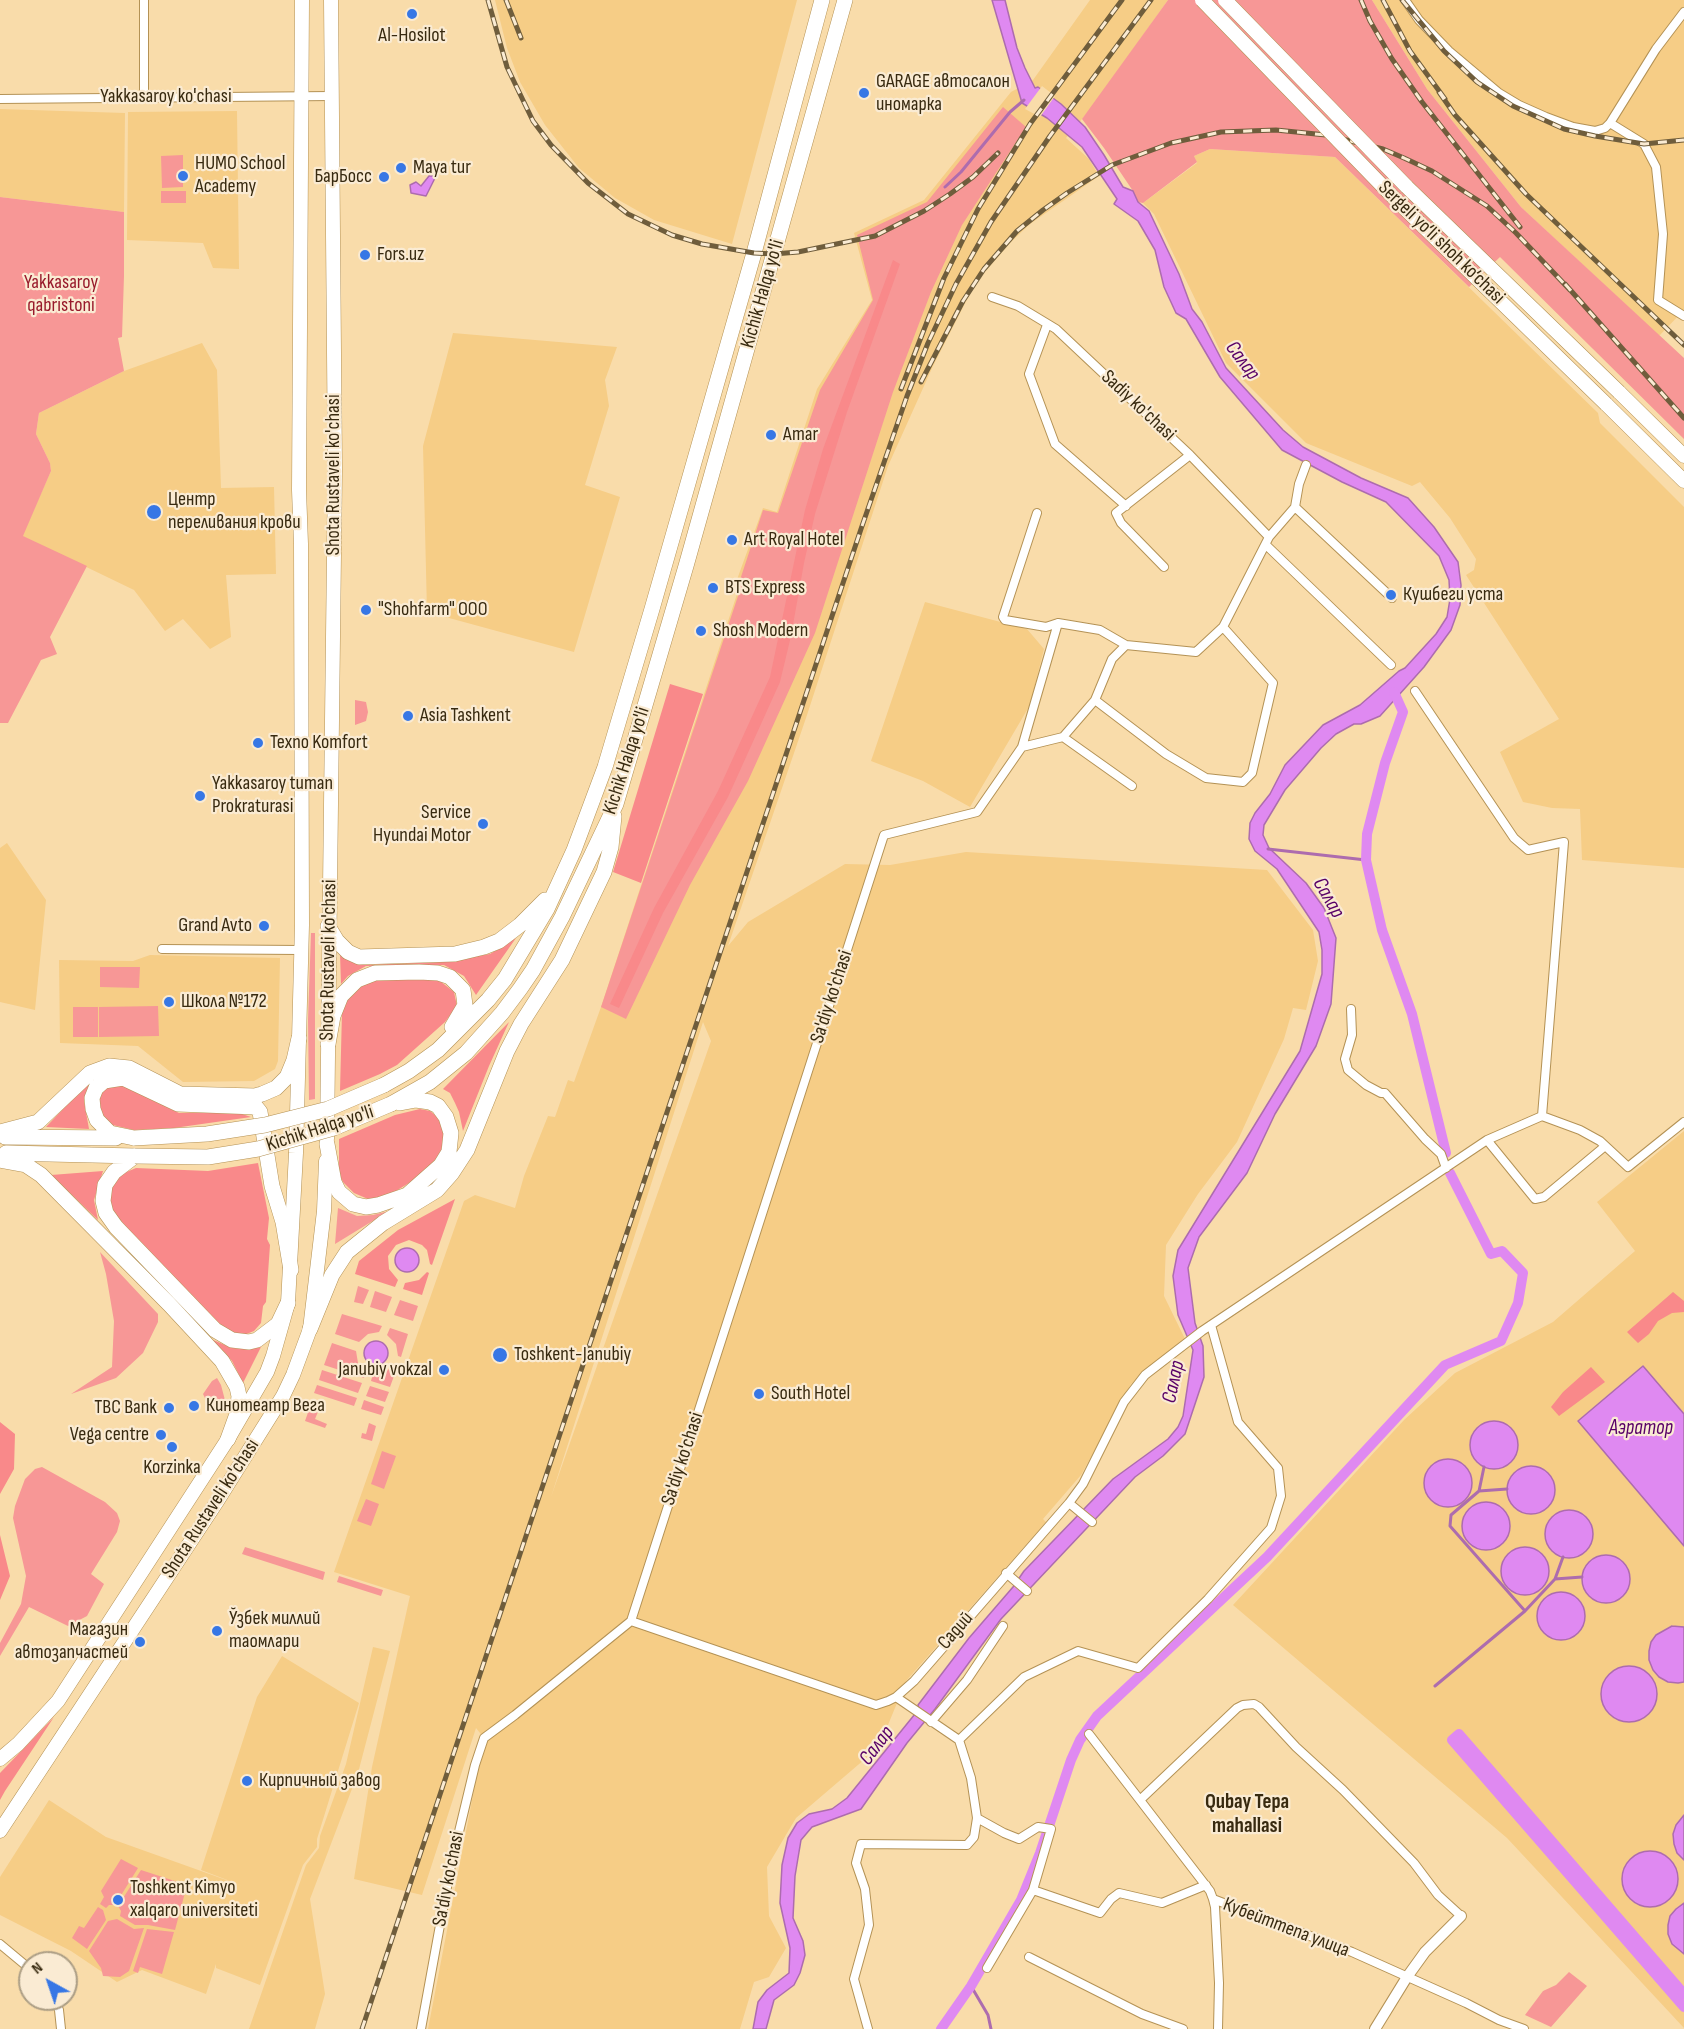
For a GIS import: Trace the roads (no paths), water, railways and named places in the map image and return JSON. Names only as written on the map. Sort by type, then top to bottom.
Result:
[{"type":"highway","name":"Kichik Halqa yo'li","points":[[0,1134],[135,1138],[186,1136],[265,1125],[328,1108],[384,1085],[428,1058],[457,1032],[505,979],[558,886],[602,776],[754,254],[822,0]]},
{"type":"highway","name":"Kichik Halqa yo'li","points":[[0,1153],[208,1157],[258,1149],[334,1128],[391,1104],[430,1082],[466,1053],[520,989],[562,917],[616,804],[686,566],[845,0]]},
{"type":"highway","points":[[787,131],[807,137]]},
{"type":"highway","points":[[666,560],[686,566]]},
{"type":"highway","points":[[310,1329],[332,1275],[347,1252],[383,1223],[437,1190],[467,1150],[507,1051],[521,1024],[562,960],[604,872],[611,847],[616,804]]},
{"type":"highway","points":[[328,926],[337,941],[348,952],[359,957],[461,953],[489,946],[504,938],[531,915],[558,886]]},
{"type":"highway","points":[[328,1044],[333,1016],[341,996],[357,980],[369,974],[387,972],[438,973],[450,977],[463,990],[465,1005],[457,1020],[428,1058]]},
{"type":"highway","points":[[0,1134],[38,1122],[90,1073],[109,1066],[129,1068],[166,1088],[183,1094],[255,1096],[262,1094],[276,1088],[287,1077],[299,1038]]},
{"type":"highway","points":[[135,1138],[110,1132],[97,1120],[92,1098],[96,1088],[104,1081],[123,1078],[178,1104],[256,1107],[260,1112],[272,1186],[283,1222],[291,1270]]},
{"type":"highway","points":[[327,1144],[334,1182],[339,1192],[349,1200],[366,1207],[385,1204],[407,1195],[441,1164],[448,1152],[451,1133],[443,1111],[430,1102],[416,1100],[391,1104]]},
{"type":"highway","points":[[135,1156],[109,1178],[105,1185],[103,1201],[106,1213],[116,1227],[215,1330],[232,1340],[249,1342],[257,1340],[274,1330],[288,1303]]},
{"type":"highway","points":[[0,1160],[26,1165],[41,1175],[222,1361],[237,1387],[239,1396],[237,1414],[228,1439]]},
{"type":"main road","name":"Shota Rustaveli ko'chasi","points":[[0,1759],[18,1744],[58,1701],[228,1439],[267,1372],[288,1303],[302,950],[299,490],[302,0]]},
{"type":"main road","name":"Shota Rustaveli ko'chasi","points":[[0,1831],[264,1427],[290,1382],[310,1329],[324,1211],[327,1144],[335,469],[331,0]]},
{"type":"main road","name":"Sergeli yo‘li shoh ko‘chasi","points":[[1202,0],[1395,199],[1684,481]]},
{"type":"main road","name":"Sergeli yo‘li shoh ko‘chasi","points":[[1225,0],[1407,187],[1684,456]]},
{"type":"street","points":[[144,0],[144,98]]},
{"type":"street","points":[[1405,0],[1429,30],[1487,85],[1518,105],[1584,130],[1599,130],[1610,123],[1656,49],[1684,12]]},
{"type":"street","name":"Yakkasaroy ko'chasi","points":[[0,99],[332,96]]},
{"type":"street","points":[[1610,123],[1644,144],[1656,167],[1663,234],[1658,300],[1684,316]]},
{"type":"street","name":"Sadiy ko'chasi","points":[[992,297],[1018,306],[1056,329],[1190,455],[1268,541],[1391,665]]},
{"type":"street","points":[[1047,325],[1029,374],[1055,444],[1126,506]]},
{"type":"street","points":[[1164,567],[1121,523],[1116,513],[1190,455]]},
{"type":"street","points":[[1037,513],[1003,617],[1005,620],[1046,627],[1058,623],[1100,630],[1126,645],[1196,652],[1223,627],[1268,541],[1295,507],[1299,484],[1306,465]]},
{"type":"street","points":[[1295,507],[1392,598]]},
{"type":"street","points":[[1058,623],[1022,747],[1063,737],[1095,700],[1112,658],[1126,645]]},
{"type":"street","points":[[1095,700],[1166,754],[1206,778],[1243,782],[1252,773],[1274,683],[1223,627]]},
{"type":"street","points":[[1415,691],[1514,838],[1528,850],[1564,842],[1542,1116],[1580,1130],[1600,1142],[1628,1167],[1684,1122]]},
{"type":"street","points":[[1063,737],[1132,786]]},
{"type":"street","name":"Sa'diy ko'chasi","points":[[422,2029],[451,1865],[475,1765],[484,1738],[631,1621],[884,835],[977,812],[1022,747]]},
{"type":"street","points":[[162,949],[302,950]]},
{"type":"street","points":[[1351,1008],[1352,1035],[1345,1059],[1348,1070],[1380,1094],[1385,1093],[1441,1154],[1446,1168]]},
{"type":"street","name":"Садий","points":[[896,1697],[914,1681],[1069,1503],[1083,1484],[1124,1402],[1145,1375],[1210,1325],[1487,1140],[1542,1116]]},
{"type":"street","points":[[1487,1140],[1535,1199],[1544,1197],[1604,1147]]},
{"type":"street","points":[[958,1740],[1024,1677],[1078,1652],[1138,1668],[1208,1599],[1271,1528],[1281,1496],[1278,1468],[1238,1422],[1210,1325]]},
{"type":"street","points":[[1069,1503],[1092,1522]]},
{"type":"street","points":[[1006,1573],[1028,1591]]},
{"type":"street","points":[[631,1621],[876,1705],[896,1697],[958,1740],[971,1778],[976,1818],[974,1837],[967,1845],[861,1844],[856,1863],[865,1889],[868,1925],[854,1979],[868,2029]]},
{"type":"street","points":[[930,1721],[967,1680],[1003,1626]]},
{"type":"street","points":[[1140,1800],[1238,1708],[1249,1704],[1259,1707],[1414,1863],[1437,1895],[1461,1916],[1425,1952],[1375,2029]]},
{"type":"street","name":"Кубейттепа улица","points":[[1089,1734],[1206,1885],[1213,1899],[1352,1952],[1466,2003],[1498,2025],[1524,2029]]},
{"type":"street","points":[[976,1818],[1019,1839],[1038,1827],[1051,1829],[1033,1890],[987,1968]]},
{"type":"street","points":[[1033,1890],[1100,1913],[1119,1893],[1162,1904],[1206,1885]]},
{"type":"street","points":[[1213,1899],[1219,1983],[1218,2029]]},
{"type":"street","points":[[0,1944],[18,1959]]},
{"type":"street","points":[[1029,1957],[1142,2014],[1183,2029]]},
{"type":"street","points":[[58,2011],[61,2029]]},
{"type":"water","name":"Салар","points":[[992,0],[1005,0],[1017,48],[1035,88],[1038,87],[1061,104],[1085,127],[1123,187],[1133,191],[1138,202],[1149,211],[1179,274],[1192,309],[1202,322],[1226,368],[1283,430],[1303,447],[1361,478],[1408,498],[1434,527],[1458,562],[1461,585],[1460,605],[1451,630],[1424,667],[1380,716],[1361,724],[1354,724],[1336,734],[1321,748],[1285,790],[1264,825],[1263,835],[1269,848],[1306,883],[1324,908],[1336,938],[1331,1004],[1316,1046],[1275,1114],[1247,1173],[1199,1237],[1188,1268],[1195,1323],[1203,1346],[1204,1377],[1185,1434],[1163,1456],[1135,1477],[1001,1619],[907,1743],[861,1809],[812,1827],[801,1840],[795,1876],[793,1918],[803,1941],[805,1955],[794,1985],[774,2000],[766,2029],[753,2029],[758,2002],[767,1990],[789,1973],[790,1948],[780,1903],[782,1865],[788,1838],[797,1823],[809,1814],[832,1809],[847,1798],[919,1709],[918,1705],[969,1638],[1024,1571],[1113,1479],[1168,1439],[1178,1427],[1183,1416],[1193,1350],[1178,1315],[1173,1276],[1178,1250],[1300,1051],[1322,974],[1319,932],[1277,869],[1255,851],[1249,839],[1250,823],[1270,794],[1285,765],[1323,725],[1360,705],[1405,668],[1436,634],[1447,617],[1450,599],[1449,580],[1439,556],[1386,502],[1282,450],[1220,377],[1186,319],[1176,313],[1164,287],[1155,250],[1138,221],[1114,204],[1117,199],[1082,147],[1047,118],[1022,103]]},
{"type":"water","points":[[429,176],[435,178],[426,196],[411,193],[410,185],[416,182],[421,186]]},
{"type":"water","points":[[407,1248],[415,1252],[419,1260],[415,1268],[407,1272],[399,1268],[395,1260],[399,1252]]},
{"type":"water","points":[[376,1341],[384,1345],[388,1353],[384,1361],[376,1365],[368,1361],[364,1353],[368,1345]]},
{"type":"water","name":"Аэратор","points":[[1643,1366],[1684,1414],[1684,1546],[1578,1421]]},
{"type":"water","points":[[1494,1421],[1511,1428],[1518,1445],[1511,1462],[1494,1469],[1477,1462],[1470,1445],[1477,1428]]},
{"type":"water","points":[[1448,1459],[1465,1466],[1472,1483],[1465,1500],[1448,1507],[1431,1500],[1424,1483],[1431,1466]]},
{"type":"water","points":[[1531,1466],[1548,1473],[1555,1490],[1548,1507],[1531,1514],[1514,1507],[1507,1490],[1514,1473]]},
{"type":"water","points":[[1486,1502],[1503,1509],[1510,1526],[1503,1543],[1486,1550],[1469,1543],[1462,1526],[1469,1509]]},
{"type":"water","points":[[1569,1510],[1586,1517],[1593,1534],[1586,1551],[1569,1558],[1552,1551],[1545,1534],[1552,1517]]},
{"type":"water","points":[[1525,1547],[1542,1554],[1549,1571],[1542,1588],[1525,1595],[1508,1588],[1501,1571],[1508,1554]]},
{"type":"water","points":[[1606,1555],[1623,1562],[1630,1579],[1623,1596],[1606,1603],[1589,1596],[1582,1579],[1589,1562]]},
{"type":"water","points":[[1561,1592],[1578,1599],[1585,1616],[1578,1633],[1561,1640],[1544,1633],[1537,1616],[1544,1599]]},
{"type":"water","points":[[1672,1626],[1684,1627],[1684,1682],[1678,1683],[1668,1682],[1659,1677],[1649,1660],[1651,1642],[1656,1635]]},
{"type":"water","points":[[1623,1666],[1635,1666],[1645,1670],[1653,1678],[1657,1694],[1653,1710],[1645,1718],[1635,1722],[1623,1722],[1613,1718],[1605,1710],[1601,1700],[1601,1688],[1605,1678],[1613,1670]]},
{"type":"water","points":[[1684,1815],[1684,1860],[1677,1853],[1673,1834],[1676,1825]]},
{"type":"water","points":[[1644,1851],[1656,1851],[1666,1855],[1674,1863],[1678,1879],[1674,1895],[1666,1903],[1656,1907],[1644,1907],[1634,1903],[1626,1895],[1622,1885],[1622,1873],[1626,1863],[1634,1855]]},
{"type":"water","points":[[1684,1903],[1684,1954],[1672,1944],[1668,1934],[1668,1925],[1670,1916]]},
{"type":"waterway","points":[[945,187],[961,172],[1010,112],[1024,100]]},
{"type":"waterway","name":"Салар","points":[[1394,692],[1403,712],[1385,763],[1367,834],[1366,860],[1382,930],[1412,1014],[1446,1153]]},
{"type":"waterway","points":[[1268,849],[1366,860]]},
{"type":"waterway","name":"Салар","points":[[941,2029],[971,1986],[1021,1900],[1040,1853],[1071,1760],[1080,1740],[1097,1716],[1267,1557],[1445,1365],[1501,1341],[1518,1303],[1523,1273],[1502,1251],[1491,1254],[1450,1173]]},
{"type":"waterway","points":[[1484,1467],[1479,1491],[1451,1515],[1450,1526],[1525,1611]]},
{"type":"waterway","points":[[1479,1491],[1507,1489]]},
{"type":"waterway","points":[[1435,1686],[1525,1611],[1555,1579],[1563,1557]]},
{"type":"waterway","points":[[1555,1579],[1582,1577]]},
{"type":"waterway","points":[[1684,1994],[1459,1734],[1452,1740],[1684,2007]]},
{"type":"waterway","points":[[971,1986],[988,2015],[991,2029]]},
{"type":"railway","points":[[488,0],[507,67],[533,121],[551,145],[588,183],[628,214],[672,235],[702,244],[774,254],[798,252],[875,236],[924,211],[950,194],[973,177],[998,153]]},
{"type":"railway","points":[[506,0],[521,38]]},
{"type":"railway","points":[[901,389],[944,278],[978,209],[1030,124],[1122,0]]},
{"type":"railway","points":[[362,2029],[907,396],[928,343],[956,284],[991,222],[1050,136],[1151,0]]},
{"type":"railway","points":[[1361,0],[1370,21],[1392,59],[1422,102],[1520,227]]},
{"type":"railway","points":[[1383,0],[1410,51],[1445,99]]},
{"type":"railway","points":[[1402,0],[1444,51],[1477,82],[1513,106],[1564,129],[1595,136],[1644,144],[1684,140]]},
{"type":"railway","points":[[1439,92],[1455,115],[1526,194],[1684,345]]},
{"type":"railway","points":[[921,382],[963,301],[984,269],[1017,231],[1067,193],[1112,165],[1171,143],[1221,132],[1276,130],[1326,135],[1383,149],[1404,158],[1432,171],[1487,206],[1570,290]]},
{"type":"railway","points":[[1565,284],[1684,418]]},
{"type":"place","name":"Al-Hosilot","points":[[412,14]]},
{"type":"place","name":"GARAGE автосалон иномарка","points":[[864,93]]},
{"type":"place","name":"Maya tur","points":[[401,168]]},
{"type":"place","name":"HUMO School Academy","points":[[183,176]]},
{"type":"place","name":"БарБосс","points":[[384,177]]},
{"type":"place","name":"Fors.uz","points":[[365,255]]},
{"type":"place","name":"Amar","points":[[771,435]]},
{"type":"place","name":"Центр переливания крови","points":[[154,512]]},
{"type":"place","name":"Art Royal Hotel","points":[[732,540]]},
{"type":"place","name":"BTS Express","points":[[713,588]]},
{"type":"place","name":"Кушбеги уста","points":[[1391,595]]},
{"type":"place","name":"\"Shohfarm\" OOO","points":[[366,610]]},
{"type":"place","name":"Shosh Modern","points":[[701,631]]},
{"type":"place","name":"Asia Tashkent","points":[[408,716]]},
{"type":"place","name":"Texno Komfort","points":[[258,743]]},
{"type":"place","name":"Yakkasaroy tuman Prokraturasi","points":[[200,796]]},
{"type":"place","name":"Service Hyundai Motor","points":[[483,824]]},
{"type":"place","name":"Grand Avto","points":[[264,926]]},
{"type":"place","name":"Школа №172","points":[[169,1002]]},
{"type":"place","name":"Toshkent-Janubiy","points":[[500,1355]]},
{"type":"place","name":"Janubiy vokzal","points":[[444,1370]]},
{"type":"place","name":"South Hotel","points":[[759,1394]]},
{"type":"place","name":"Кинотеатр Вега","points":[[194,1406]]},
{"type":"place","name":"TBC Bank","points":[[169,1408]]},
{"type":"place","name":"Vega centre","points":[[161,1435]]},
{"type":"place","name":"Korzinka","points":[[172,1447]]},
{"type":"place","name":"Ўзбек миллий таомлари","points":[[217,1631]]},
{"type":"place","name":"Магазин автозапчастей","points":[[140,1642]]},
{"type":"place","name":"Кирпичный завод","points":[[247,1781]]},
{"type":"place","name":"Toshkent Kimyo xalqaro universiteti","points":[[118,1900]]},
{"type":"district","name":"Qubay Tepa mahallasi","points":[[1247,1815]]},
{"type":"park label","name":"Yakkasaroy qabristoni","points":[[61,294]]}]
